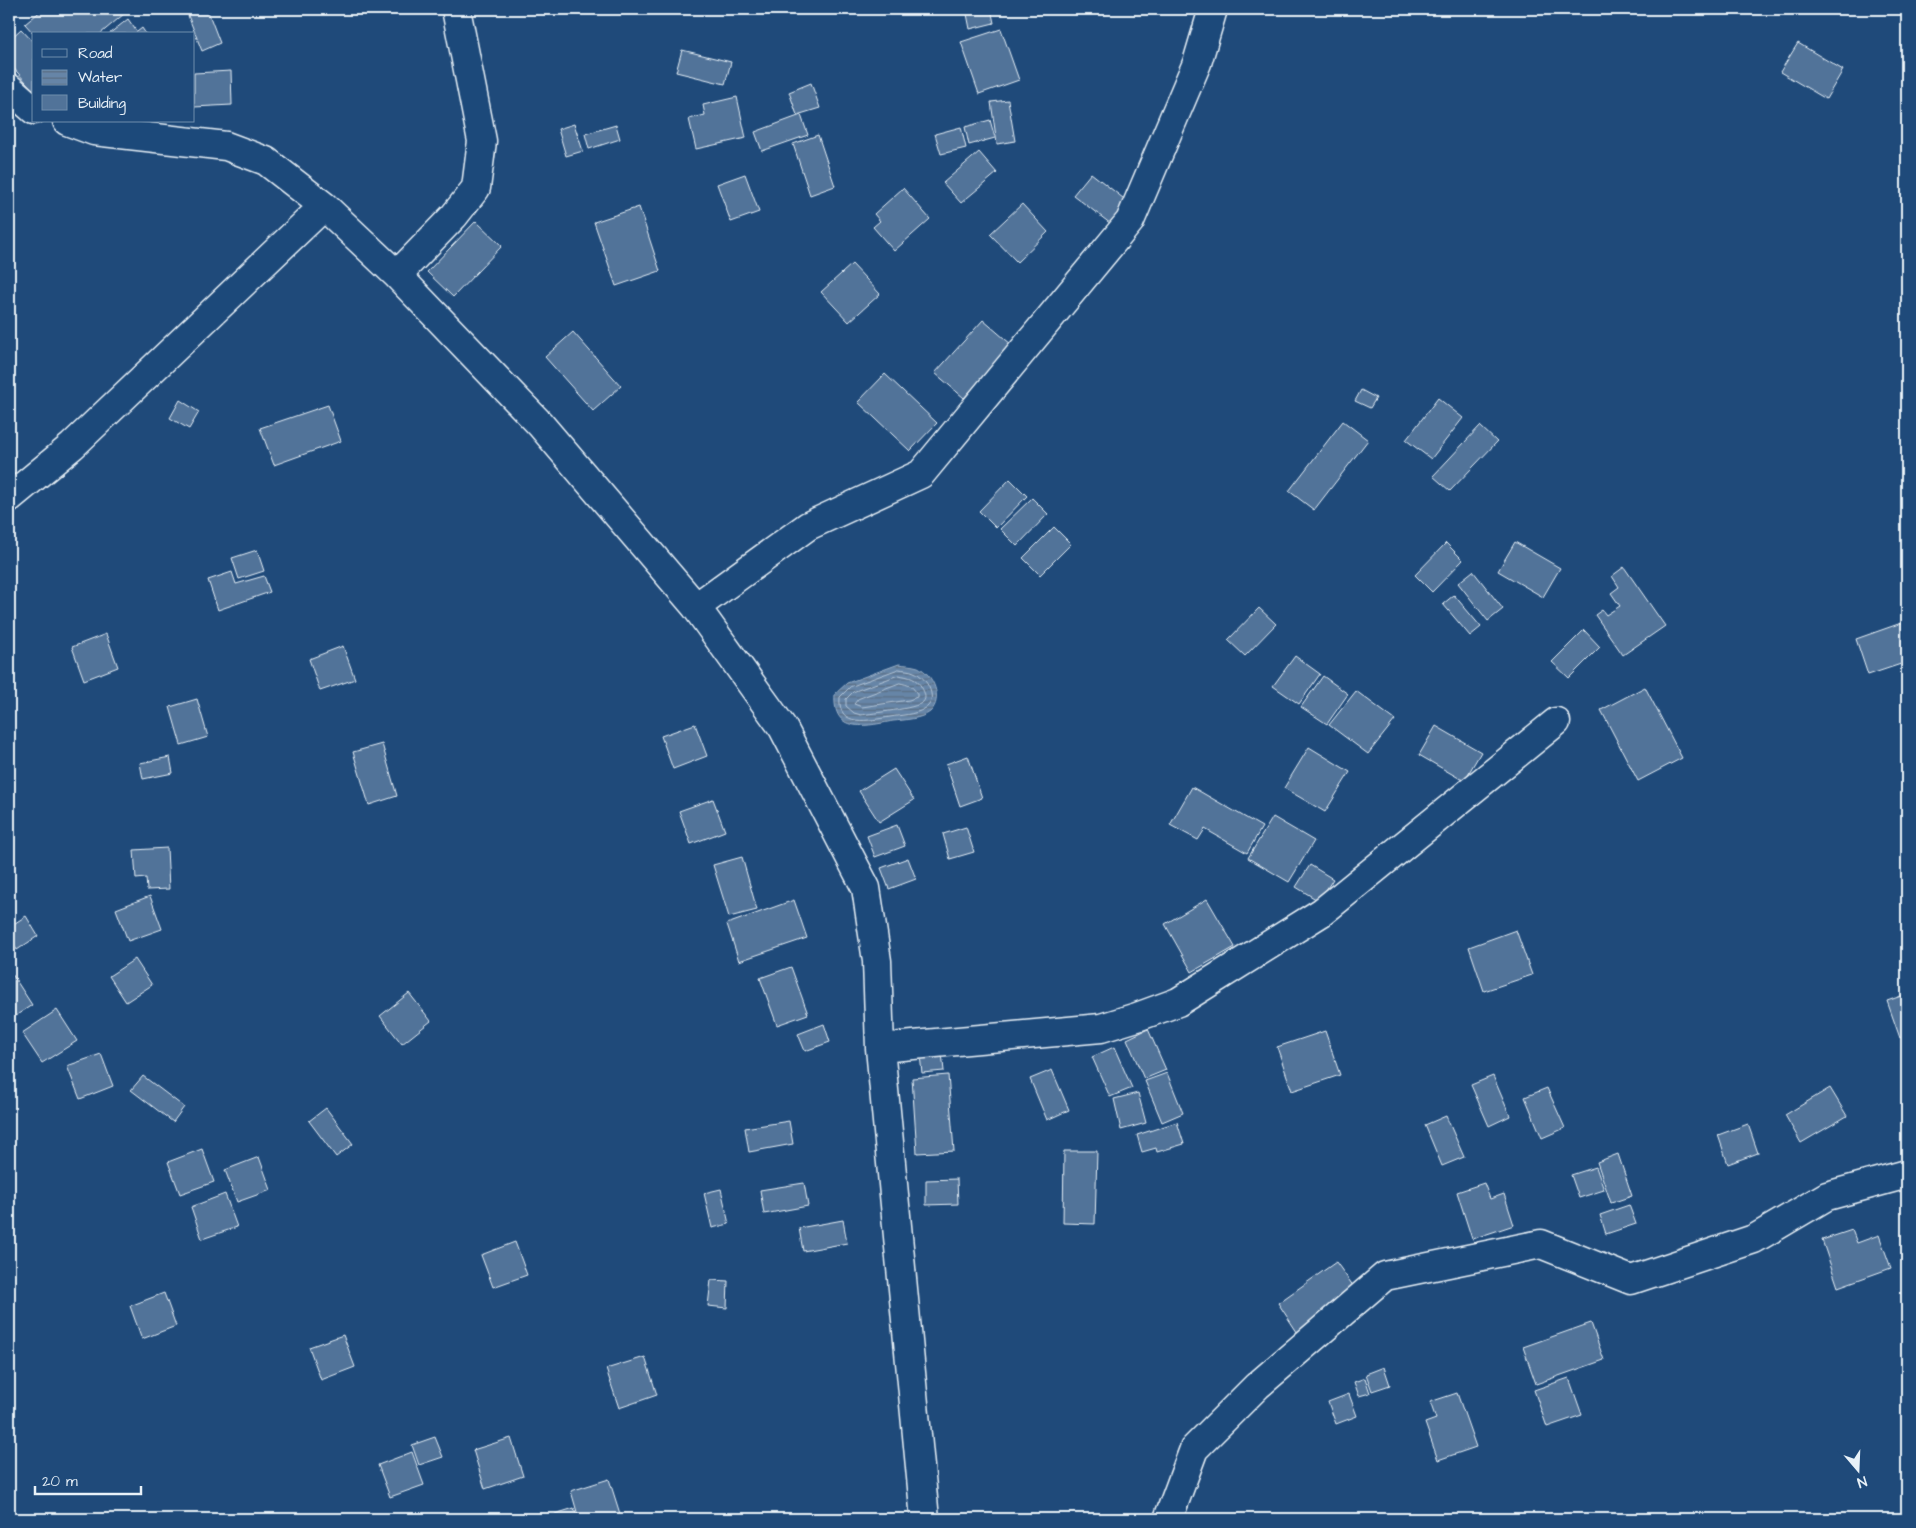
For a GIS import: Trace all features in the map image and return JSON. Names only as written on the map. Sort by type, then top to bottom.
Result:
[{"type":"street","points":[[397,275],[454,216],[476,188],[482,141],[456,9]]},
{"type":"street","points":[[696,607],[808,526],[921,474],[1130,221],[1197,63],[1213,9]]},
{"type":"street","points":[[9,88],[32,108]]},
{"type":"street","points":[[69,122],[94,131],[226,146],[266,161],[324,206],[397,275],[540,424],[696,607],[783,728],[866,888],[878,961],[880,1048],[925,1519]]},
{"type":"street","points":[[9,498],[72,446],[324,206]]},
{"type":"street","points":[[880,1048],[1101,1028],[1178,1002],[1322,912],[1556,722]]},
{"type":"street","points":[[1168,1519],[1194,1449],[1257,1386],[1385,1276],[1540,1244],[1632,1280],[1754,1239],[1827,1196],[1907,1174]]},
{"type":"water","points":[[899,664],[918,667],[932,681],[935,687],[936,700],[930,712],[912,719],[872,725],[853,725],[845,722],[839,716],[835,694],[847,683]]},
{"type":"building","points":[[43,9],[130,9],[102,32],[32,32],[25,24]]},
{"type":"building","points":[[197,9],[207,9],[220,43],[202,51],[187,13]]},
{"type":"building","points":[[770,9],[793,9],[773,15]]},
{"type":"building","points":[[966,9],[991,9],[994,23],[970,29]]},
{"type":"building","points":[[128,19],[137,32],[112,32]]},
{"type":"building","points":[[21,29],[32,41],[32,89],[9,63],[9,40]]},
{"type":"building","points":[[1001,29],[1019,80],[979,94],[961,42]]},
{"type":"building","points":[[1798,43],[1843,70],[1826,99],[1780,72]]},
{"type":"building","points":[[682,50],[731,62],[725,84],[676,72]]},
{"type":"building","points":[[231,71],[232,105],[195,107],[195,73]]},
{"type":"building","points":[[811,83],[820,108],[797,115],[789,92]]},
{"type":"building","points":[[737,97],[746,138],[696,149],[689,119],[705,115],[703,105]]},
{"type":"building","points":[[1008,100],[1015,141],[997,144],[991,102]]},
{"type":"building","points":[[801,115],[808,135],[762,151],[755,132]]},
{"type":"building","points":[[990,120],[995,138],[969,145],[965,127]]},
{"type":"building","points":[[574,124],[583,151],[566,156],[558,129]]},
{"type":"building","points":[[616,125],[620,139],[589,149],[585,134]]},
{"type":"building","points":[[961,127],[966,148],[941,154],[935,134]]},
{"type":"building","points":[[818,135],[835,186],[810,195],[793,144]]},
{"type":"building","points":[[979,152],[997,173],[961,203],[943,183]]},
{"type":"building","points":[[1091,173],[1128,202],[1111,224],[1073,195]]},
{"type":"building","points":[[745,174],[759,212],[731,222],[717,184]]},
{"type":"building","points":[[903,188],[930,219],[894,251],[873,227],[880,221],[874,214]]},
{"type":"building","points":[[1022,204],[1048,232],[1017,262],[990,234]]},
{"type":"building","points":[[639,207],[660,271],[616,286],[594,222]]},
{"type":"building","points":[[476,221],[502,246],[453,297],[427,272]]},
{"type":"building","points":[[852,264],[880,294],[849,322],[821,292]]},
{"type":"building","points":[[983,320],[1012,345],[964,398],[935,373]]},
{"type":"building","points":[[573,332],[621,386],[593,411],[545,357]]},
{"type":"building","points":[[885,374],[937,423],[910,451],[858,402]]},
{"type":"building","points":[[1361,390],[1376,398],[1370,408],[1355,401]]},
{"type":"building","points":[[1438,398],[1463,418],[1431,459],[1406,440]]},
{"type":"building","points":[[180,400],[199,412],[189,429],[170,418]]},
{"type":"building","points":[[328,405],[341,441],[274,465],[260,428]]},
{"type":"building","points":[[1343,421],[1368,440],[1314,510],[1289,491]]},
{"type":"building","points":[[1480,426],[1497,442],[1450,491],[1433,476]]},
{"type":"building","points":[[1010,479],[1027,496],[996,528],[979,511]]},
{"type":"building","points":[[1032,498],[1048,514],[1017,546],[1000,529]]},
{"type":"building","points":[[1054,527],[1071,544],[1040,575],[1023,558]]},
{"type":"building","points":[[1515,542],[1560,568],[1543,597],[1498,571]]},
{"type":"building","points":[[1446,543],[1463,560],[1432,592],[1415,575]]},
{"type":"building","points":[[257,550],[264,571],[239,579],[232,558]]},
{"type":"building","points":[[1624,567],[1665,626],[1623,655],[1595,615],[1602,610],[1606,615],[1620,606],[1611,593],[1619,587],[1612,576]]},
{"type":"building","points":[[1473,571],[1503,609],[1488,621],[1458,583]]},
{"type":"building","points":[[232,572],[236,584],[264,576],[270,592],[218,610],[208,580]]},
{"type":"building","points":[[1454,595],[1481,627],[1470,636],[1443,604]]},
{"type":"building","points":[[1259,608],[1276,624],[1245,656],[1228,640]]},
{"type":"building","points":[[1907,621],[1907,662],[1868,675],[1856,639]]},
{"type":"building","points":[[1584,630],[1600,647],[1569,678],[1552,662]]},
{"type":"building","points":[[106,634],[118,667],[84,680],[72,647]]},
{"type":"building","points":[[343,646],[355,679],[320,691],[309,659]]},
{"type":"building","points":[[1295,656],[1320,674],[1299,704],[1273,686]]},
{"type":"building","points":[[1323,676],[1348,694],[1327,724],[1301,707]]},
{"type":"building","points":[[1645,687],[1682,758],[1638,781],[1601,710]]},
{"type":"building","points":[[1356,691],[1395,720],[1368,754],[1329,725]]},
{"type":"building","points":[[197,699],[208,737],[181,745],[170,707]]},
{"type":"building","points":[[695,724],[707,756],[673,769],[661,736]]},
{"type":"building","points":[[1436,726],[1481,752],[1464,781],[1419,755]]},
{"type":"building","points":[[382,744],[397,796],[369,805],[353,752]]},
{"type":"building","points":[[1309,747],[1350,772],[1325,812],[1284,788]]},
{"type":"building","points":[[968,756],[982,798],[960,806],[946,764]]},
{"type":"building","points":[[170,757],[173,773],[143,779],[140,763]]},
{"type":"building","points":[[894,769],[914,800],[879,822],[859,791]]},
{"type":"building","points":[[1192,787],[1262,827],[1247,853],[1205,829],[1198,840],[1170,825]]},
{"type":"building","points":[[713,799],[725,831],[691,844],[679,811]]},
{"type":"building","points":[[1273,817],[1314,841],[1289,882],[1248,858]]},
{"type":"building","points":[[897,825],[905,846],[875,857],[867,836]]},
{"type":"building","points":[[966,827],[974,852],[950,859],[943,834]]},
{"type":"building","points":[[167,848],[169,889],[147,890],[146,878],[136,879],[134,850]]},
{"type":"building","points":[[742,857],[757,910],[729,917],[713,865]]},
{"type":"building","points":[[908,858],[916,879],[889,889],[881,868]]},
{"type":"building","points":[[1310,865],[1333,879],[1319,901],[1296,887]]},
{"type":"building","points":[[150,896],[162,929],[128,941],[116,909]]},
{"type":"building","points":[[1207,899],[1235,947],[1192,972],[1165,924]]},
{"type":"building","points":[[794,900],[807,938],[739,961],[727,924]]},
{"type":"building","points":[[26,916],[38,936],[17,950],[9,937],[9,927]]},
{"type":"building","points":[[1516,930],[1532,975],[1484,991],[1469,947]]},
{"type":"building","points":[[135,959],[152,985],[126,1002],[109,976]]},
{"type":"building","points":[[791,967],[808,1014],[777,1025],[760,978]]},
{"type":"building","points":[[12,974],[32,1005],[9,1020],[9,976]]},
{"type":"building","points":[[409,993],[431,1021],[402,1044],[380,1016]]},
{"type":"building","points":[[1907,994],[1907,1035],[1900,1038],[1887,1001]]},
{"type":"building","points":[[57,1010],[77,1041],[42,1063],[22,1033]]},
{"type":"building","points":[[824,1024],[830,1042],[805,1051],[798,1034]]},
{"type":"building","points":[[1148,1029],[1166,1070],[1144,1079],[1127,1039]]},
{"type":"building","points":[[1325,1031],[1340,1075],[1292,1091],[1277,1047]]},
{"type":"building","points":[[1114,1047],[1132,1088],[1110,1097],[1092,1057]]},
{"type":"building","points":[[942,1053],[944,1071],[922,1073],[920,1055]]},
{"type":"building","points":[[101,1054],[113,1086],[80,1099],[67,1066]]},
{"type":"building","points":[[1052,1070],[1069,1110],[1047,1120],[1030,1079]]},
{"type":"building","points":[[1167,1073],[1183,1113],[1162,1122],[1145,1081]]},
{"type":"building","points":[[948,1075],[954,1151],[917,1153],[912,1078]]},
{"type":"building","points":[[143,1076],[184,1107],[173,1122],[131,1090]]},
{"type":"building","points":[[1493,1076],[1510,1116],[1489,1126],[1471,1085]]},
{"type":"building","points":[[1547,1088],[1565,1128],[1542,1138],[1525,1097]]},
{"type":"building","points":[[1830,1088],[1847,1116],[1801,1143],[1785,1115]]},
{"type":"building","points":[[1138,1093],[1146,1123],[1121,1130],[1114,1099]]},
{"type":"building","points":[[326,1108],[353,1144],[336,1157],[309,1121]]},
{"type":"building","points":[[1446,1116],[1464,1157],[1442,1166],[1425,1125]]},
{"type":"building","points":[[789,1121],[793,1144],[749,1152],[745,1128]]},
{"type":"building","points":[[1177,1122],[1184,1144],[1157,1152],[1156,1148],[1142,1152],[1137,1135]]},
{"type":"building","points":[[1748,1124],[1758,1153],[1728,1164],[1718,1135]]},
{"type":"building","points":[[202,1149],[214,1182],[180,1194],[168,1162]]},
{"type":"building","points":[[1064,1151],[1097,1151],[1095,1224],[1063,1223]]},
{"type":"building","points":[[1618,1154],[1632,1196],[1611,1203],[1597,1162]]},
{"type":"building","points":[[259,1157],[271,1190],[237,1202],[225,1170]]},
{"type":"building","points":[[1596,1167],[1604,1190],[1579,1198],[1571,1175]]},
{"type":"building","points":[[957,1179],[958,1204],[926,1205],[926,1180]]},
{"type":"building","points":[[804,1183],[808,1206],[764,1214],[760,1190]]},
{"type":"building","points":[[1484,1183],[1490,1199],[1504,1194],[1514,1225],[1472,1239],[1457,1192]]},
{"type":"building","points":[[721,1189],[729,1224],[712,1228],[704,1193]]},
{"type":"building","points":[[225,1194],[237,1227],[202,1239],[191,1207]]},
{"type":"building","points":[[1629,1205],[1636,1224],[1606,1234],[1600,1215]]},
{"type":"building","points":[[843,1220],[847,1243],[803,1251],[799,1228]]},
{"type":"building","points":[[1852,1230],[1857,1243],[1879,1235],[1891,1268],[1838,1287],[1822,1240]]},
{"type":"building","points":[[515,1242],[527,1275],[493,1287],[481,1255]]},
{"type":"building","points":[[1336,1262],[1359,1294],[1299,1335],[1278,1303]]},
{"type":"building","points":[[711,1280],[728,1281],[727,1308],[708,1306]]},
{"type":"building","points":[[164,1293],[176,1326],[142,1339],[130,1306]]},
{"type":"building","points":[[1591,1323],[1604,1360],[1536,1384],[1523,1347]]},
{"type":"building","points":[[343,1335],[355,1367],[321,1380],[309,1347]]},
{"type":"building","points":[[645,1357],[657,1395],[619,1408],[606,1369]]},
{"type":"building","points":[[1384,1367],[1390,1385],[1372,1391],[1366,1374]]},
{"type":"building","points":[[1365,1378],[1370,1393],[1359,1396],[1354,1382]]},
{"type":"building","points":[[1569,1378],[1582,1415],[1547,1427],[1534,1390]]},
{"type":"building","points":[[1457,1393],[1476,1447],[1438,1460],[1425,1423],[1436,1419],[1430,1402]]},
{"type":"building","points":[[1349,1394],[1357,1416],[1336,1424],[1328,1402]]},
{"type":"building","points":[[435,1437],[443,1457],[419,1465],[412,1445]]},
{"type":"building","points":[[511,1438],[523,1476],[485,1489],[473,1450]]},
{"type":"building","points":[[412,1452],[424,1485],[390,1497],[378,1465]]},
{"type":"building","points":[[609,1479],[621,1517],[615,1519],[579,1519],[571,1491]]},
{"type":"building","points":[[574,1508],[578,1519],[556,1519],[555,1514]]}]
